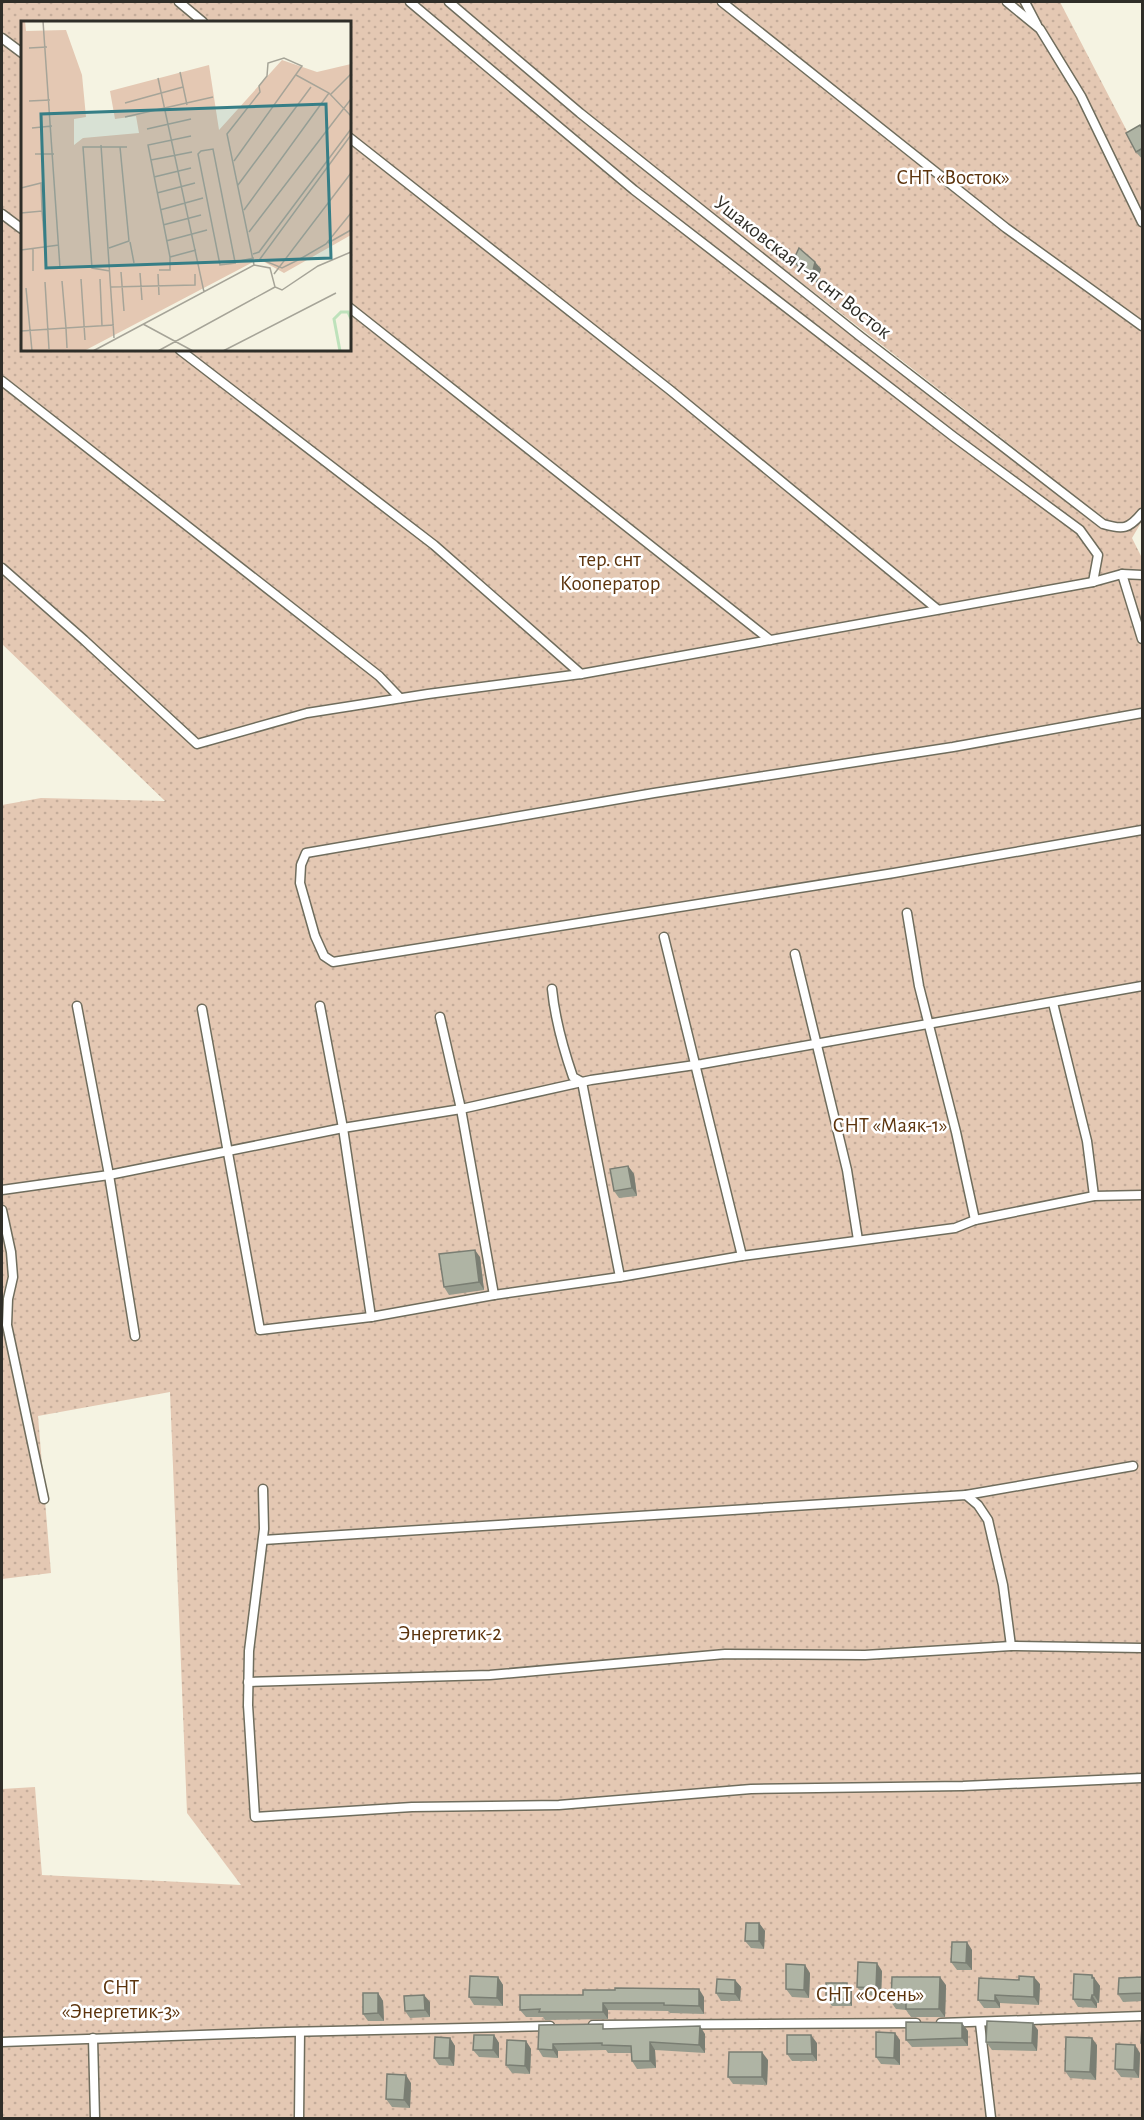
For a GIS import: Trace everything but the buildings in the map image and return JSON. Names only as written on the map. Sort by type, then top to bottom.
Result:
[{"type":"lane","points":[[178,2],[202,21]]},
{"type":"lane","points":[[410,2],[634,190],[954,437],[1080,530],[1098,555],[1093,582]]},
{"type":"lane","name":"Ушаковская 1-я снт Восток","points":[[449,2],[598,128],[1103,524],[1116,528],[1132,525],[1143,513]]},
{"type":"lane","points":[[722,2],[1006,228],[1143,326]]},
{"type":"lane","points":[[1007,2],[1040,29]]},
{"type":"lane","points":[[1026,2],[1081,96],[1143,222]]},
{"type":"lane","points":[[2,38],[21,52]]},
{"type":"lane","points":[[351,139],[670,390],[937,609]]},
{"type":"lane","points":[[2,213],[21,228]]},
{"type":"lane","points":[[351,309],[770,640]]},
{"type":"lane","points":[[181,351],[434,545],[581,674]]},
{"type":"lane","points":[[2,381],[379,676],[400,698]]},
{"type":"lane","points":[[2,568],[142,691],[197,744],[307,713],[581,674],[1093,582],[1122,574],[1143,575]]},
{"type":"lane","points":[[1122,574],[1143,639]]},
{"type":"lane","points":[[1143,713],[953,747],[654,793],[306,853],[301,865],[300,883],[315,936],[324,956],[333,962],[894,873],[1143,830]]},
{"type":"lane","points":[[907,913],[920,986],[975,1220]]},
{"type":"lane","points":[[664,937],[742,1256]]},
{"type":"lane","points":[[795,954],[847,1170],[858,1240]]},
{"type":"lane","points":[[2,1190],[109,1175],[343,1128],[460,1109],[582,1082],[930,1025],[1143,986]]},
{"type":"lane","points":[[552,989],[554,1011],[566,1056],[573,1077],[582,1082],[620,1277]]},
{"type":"lane","points":[[1053,1003],[1087,1141],[1094,1196]]},
{"type":"lane","points":[[77,1006],[109,1175],[135,1336]]},
{"type":"lane","points":[[320,1006],[343,1128],[371,1317]]},
{"type":"lane","points":[[202,1009],[260,1330],[371,1317],[742,1256],[954,1228],[975,1220],[1094,1196],[1143,1195]]},
{"type":"lane","points":[[440,1017],[460,1109],[494,1295]]},
{"type":"lane","points":[[2,1210],[11,1252],[13,1277],[8,1299],[8,1325],[44,1499]]},
{"type":"lane","points":[[263,1540],[966,1495],[1133,1466]]},
{"type":"lane","points":[[263,1489],[263,1540],[249,1651],[248,1682],[255,1817],[412,1807],[559,1805],[751,1789],[963,1786],[1143,1778]]},
{"type":"lane","points":[[966,1495],[978,1505],[988,1520],[1003,1585],[1011,1646]]},
{"type":"lane","points":[[248,1682],[490,1675],[725,1654],[865,1655],[1011,1646],[1143,1648]]},
{"type":"lane","points":[[932,2023],[1143,2016]]},
{"type":"lane","points":[[580,2026],[920,2023]]},
{"type":"lane","points":[[980,2023],[991,2118]]},
{"type":"lane","points":[[2,2042],[557,2026]]},
{"type":"lane","points":[[299,2118],[300,2032]]},
{"type":"lane","points":[[93,2038],[95,2118]]},
{"type":"green space","points":[[2,2],[444,2],[578,116],[1049,475],[581,111],[452,2],[1060,2],[1142,160],[1142,521],[1132,538],[1142,558],[1142,2118],[2,2118],[2,1789],[35,1787],[42,1875],[241,1885],[187,1813],[170,1392],[38,1416],[51,1573],[2,1579],[2,805],[41,798],[165,801],[2,644]]},
{"type":"park label","name":"СНТ «Восток»","points":[[953,177]]},
{"type":"park label","name":"тер. снт Кооператор","points":[[610,571]]},
{"type":"park label","name":"СНТ «Маяк-1»","points":[[890,1125]]},
{"type":"park label","name":"Энергетик-2","points":[[450,1633]]},
{"type":"park label","name":"СНТ «Осень»","points":[[870,1994]]},
{"type":"park label","name":"СНТ «Энергетик-3»","points":[[121,1999]]}]
